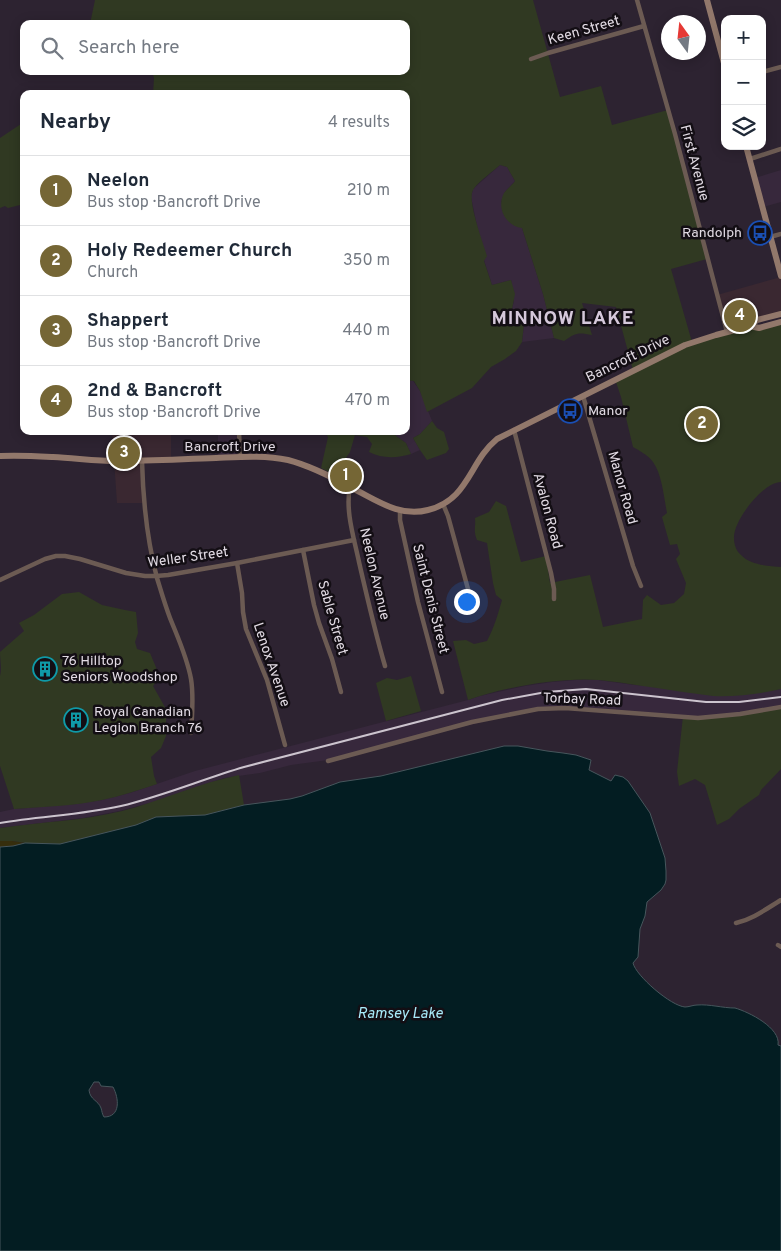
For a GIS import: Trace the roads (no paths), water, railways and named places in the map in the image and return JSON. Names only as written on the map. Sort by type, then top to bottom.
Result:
[{"type":"main road","points":[[707,0],[723,60]]},
{"type":"main road","points":[[747,150],[781,276]]},
{"type":"main road","name":"Bancroft Drive","points":[[750,326],[757,320],[781,314]]},
{"type":"main road","name":"Bancroft Drive","points":[[0,456],[52,456],[104,461],[240,457],[273,458],[296,463],[350,486],[391,508],[419,512],[435,508],[457,494],[492,443],[514,430],[679,348],[726,332],[750,326],[759,328],[781,322]]},
{"type":"street","name":"First Avenue","points":[[637,0],[675,134],[726,332]]},
{"type":"street","name":"Keen Street","points":[[531,59],[644,26]]},
{"type":"street","points":[[766,71],[781,67]]},
{"type":"street","points":[[750,159],[781,149]]},
{"type":"street","points":[[770,237],[781,234]]},
{"type":"street","name":"Manor Road","points":[[583,396],[641,586]]},
{"type":"street","name":"Avalon Road","points":[[514,430],[551,573],[554,599]]},
{"type":"street","points":[[239,435],[240,457]]},
{"type":"street","points":[[142,460],[147,520],[156,576],[185,654],[191,680],[191,733]]},
{"type":"street","name":"Neelon Avenue","points":[[350,486],[348,494],[349,509],[354,540],[385,666]]},
{"type":"street","points":[[443,504],[471,600]]},
{"type":"street","name":"Saint Denis Street","points":[[400,510],[400,520],[418,602],[442,692]]},
{"type":"street","name":"Weller Street","points":[[0,580],[45,559],[56,556],[80,559],[138,576],[156,576],[237,563],[354,540]]},
{"type":"street","name":"Sable Street","points":[[303,550],[314,605],[341,692]]},
{"type":"street","name":"Lenox Avenue","points":[[237,563],[246,629],[267,680],[285,745]]},
{"type":"street","name":"Torbay Road","points":[[328,761],[472,722],[530,710],[565,708],[698,718],[740,714],[781,706]]},
{"type":"street","points":[[736,923],[752,918],[781,900]]},
{"type":"water","name":"Ramsey Lake","points":[[504,746],[518,746],[576,755],[591,760],[589,770],[611,781],[615,775],[623,777],[628,781],[650,813],[665,858],[666,871],[665,884],[647,902],[645,916],[640,929],[638,957],[633,963],[636,969],[647,982],[671,1002],[685,1007],[707,1005],[735,1008],[756,1017],[775,1033],[778,1045],[781,1046],[781,1251],[0,1251],[0,847],[25,843],[60,844],[136,825],[156,817],[205,815],[244,805],[290,799],[340,782],[381,776]],"holes":[[[94,1082],[99,1082],[101,1086],[113,1087],[115,1091],[117,1106],[110,1116],[104,1117],[100,1105],[92,1098],[89,1090]]]},
{"type":"railway","points":[[0,823],[121,806],[244,767],[502,700],[546,692],[586,689],[706,702],[739,702],[781,697]]},
{"type":"place","name":"Randolph","points":[[760,233]]},
{"type":"place","name":"2nd & Bancroft","points":[[740,316]]},
{"type":"place","name":"Manor","points":[[570,411]]},
{"type":"place","name":"Holy Redeemer Church","points":[[702,424]]},
{"type":"place","name":"Shappert","points":[[124,453]]},
{"type":"place","name":"Neelon","points":[[346,476]]},
{"type":"place","name":"76 Hilltop Seniors Woodshop","points":[[45,669]]},
{"type":"place","name":"Royal Canadian Legion Branch 76","points":[[76,720]]},
{"type":"district","name":"MINNOW LAKE","points":[[563,319]]}]
